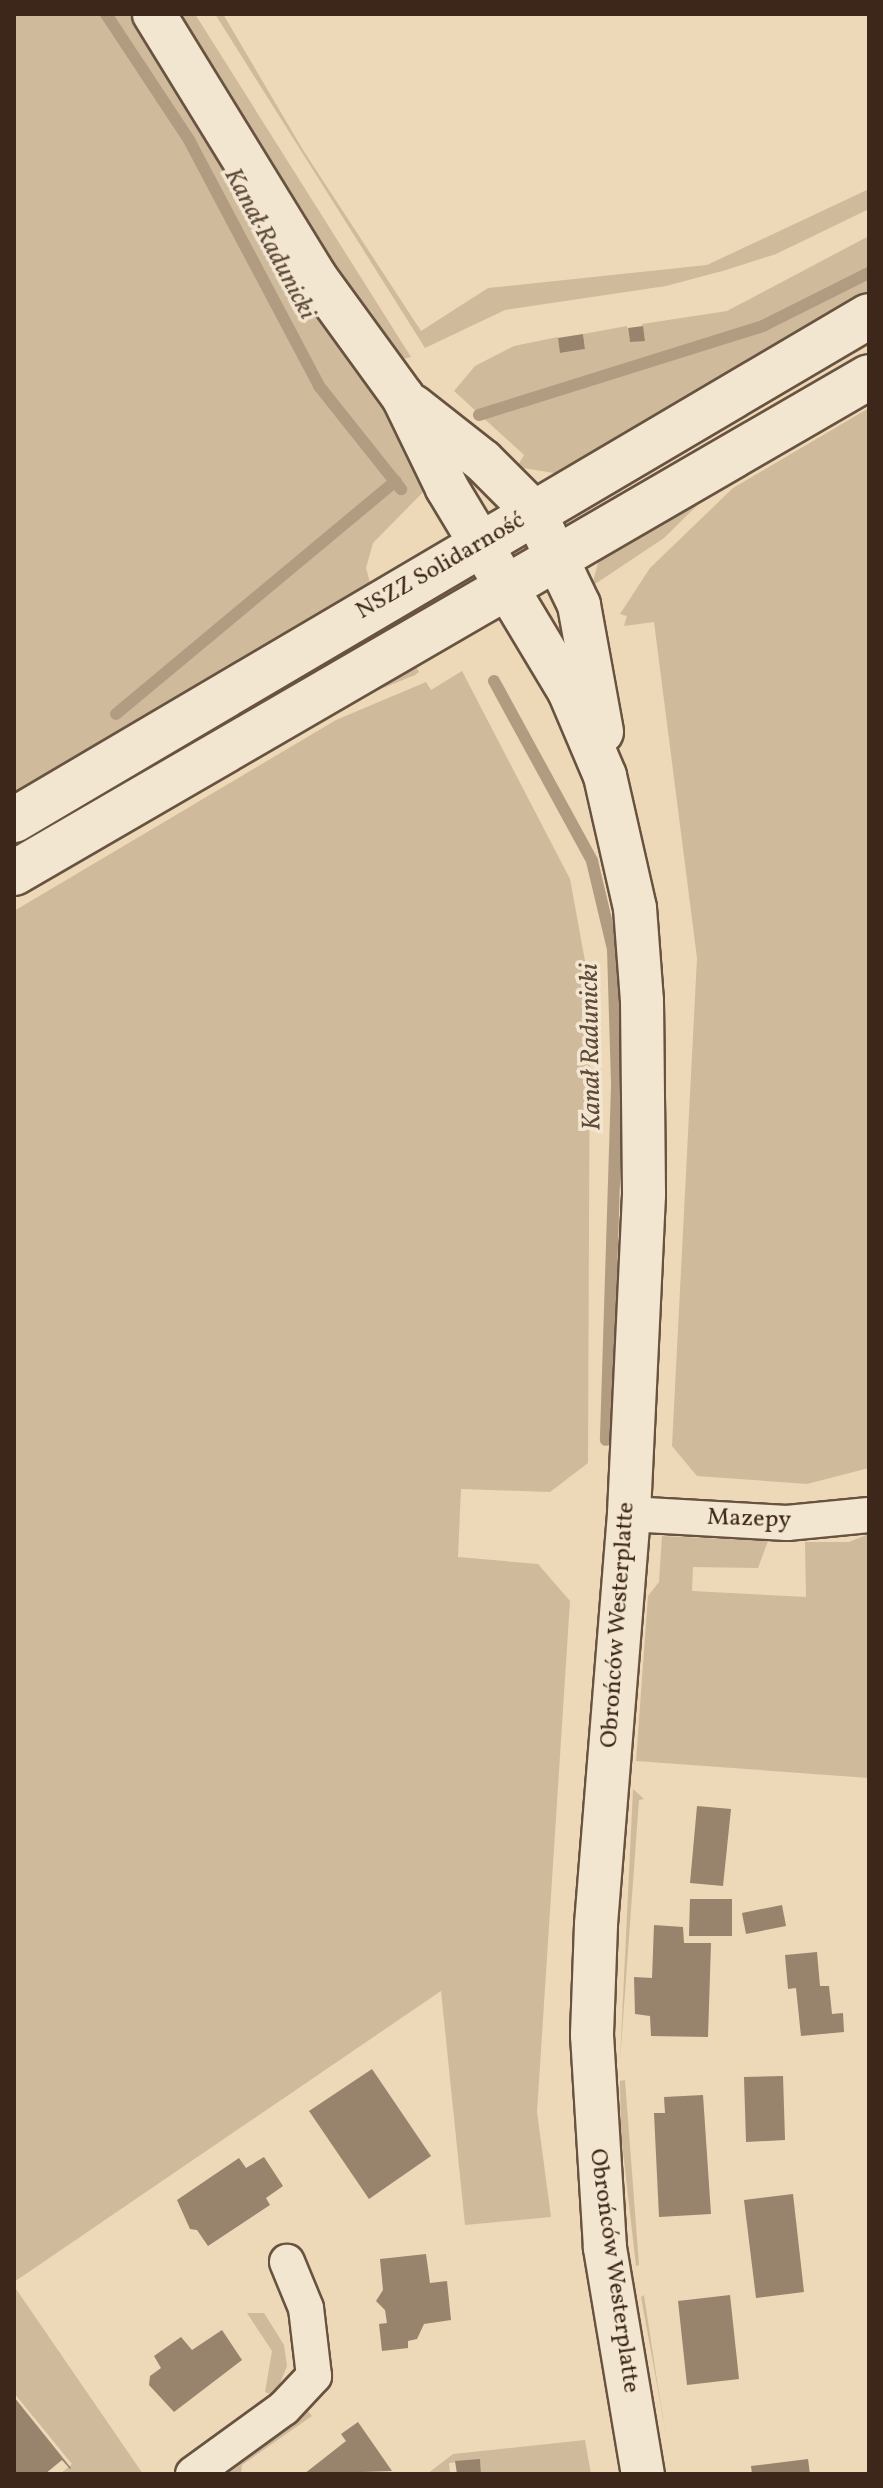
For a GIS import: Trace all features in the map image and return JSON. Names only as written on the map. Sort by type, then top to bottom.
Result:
[{"type":"main road","name":"NSZZ Solidarność","points":[[14,820],[869,316]]},
{"type":"main road","points":[[14,873],[561,560],[869,377]]},
{"type":"street","name":"Obrońców Westerplatte","points":[[154,14],[315,276],[403,397],[481,544],[569,691],[605,776]]},
{"type":"street","name":"Obrońców Westerplatte","points":[[403,397],[483,461],[535,513],[561,560],[579,605],[596,683],[605,776],[635,908],[642,1001],[644,1195],[629,1514],[596,1925],[593,2118],[605,2248],[643,2474]]},
{"type":"street","name":"Mazepy","points":[[629,1514],[787,1523],[869,1515]]},
{"type":"street","points":[[193,2474],[284,2408],[314,2376],[306,2308],[287,2262]]},
{"type":"shaded area","points":[[14,14],[132,14],[432,483],[373,543],[366,568],[372,590],[14,800]]},
{"type":"shaded area","points":[[167,14],[195,14],[411,357],[399,360],[351,304]]},
{"type":"shaded area","points":[[215,14],[223,14],[303,150],[421,331],[488,288],[707,265],[869,189],[869,209],[776,254],[726,270],[666,286],[505,310],[425,348]]},
{"type":"shaded area","points":[[869,236],[869,299],[560,474],[517,467],[524,455],[454,391],[475,366],[514,346],[558,337],[561,353],[585,349],[583,334],[627,326],[630,342],[645,340],[642,324],[727,311]]},
{"type":"shaded area","points":[[869,408],[869,1468],[807,1484],[697,1476],[672,1446],[697,958],[654,622],[624,626],[627,616],[620,614],[650,568],[733,488]]},
{"type":"shaded area","points":[[725,478],[664,538],[592,586],[600,555]]},
{"type":"shaded area","points":[[413,661],[419,672],[415,675],[334,708]]},
{"type":"shaded area","points":[[462,671],[570,879],[590,988],[588,1463],[550,1492],[461,1489],[458,1557],[538,1564],[570,1601],[537,2112],[551,2217],[465,2225],[441,1991],[14,2282],[14,911],[336,720],[426,682],[431,690]]},
{"type":"shaded area","points":[[869,1534],[869,1778],[636,1761],[648,1596],[659,1582],[662,1536],[768,1541],[758,1568],[693,1567],[692,1591],[806,1597],[805,1542],[849,1542]]},
{"type":"shaded area","points":[[633,1789],[644,1799],[639,1800],[620,2061]]},
{"type":"shaded area","points":[[625,2080],[639,2265],[636,2266],[621,2134],[620,2081]]},
{"type":"shaded area","points":[[14,2286],[143,2474],[60,2474],[72,2464],[14,2393]]},
{"type":"shaded area","points":[[644,2295],[658,2387],[667,2439],[641,2297]]},
{"type":"shaded area","points":[[247,2313],[264,2313],[284,2345],[287,2366],[275,2396],[265,2392],[272,2351]]},
{"type":"shaded area","points":[[307,2410],[312,2416],[242,2465],[241,2474],[227,2474]]},
{"type":"shaded area","points":[[585,2440],[591,2474],[481,2474],[480,2460],[449,2463],[450,2473],[457,2474],[427,2474],[453,2454]]},
{"type":"building","points":[[643,326],[645,341],[630,342],[628,328]]},
{"type":"building","points":[[583,334],[585,349],[560,353],[558,338]]},
{"type":"building","points":[[697,1806],[731,1809],[723,1886],[690,1883]]},
{"type":"building","points":[[690,1899],[732,1899],[732,1936],[689,1936]]},
{"type":"building","points":[[782,1905],[786,1926],[746,1934],[742,1913]]},
{"type":"building","points":[[654,1925],[683,1927],[684,1943],[711,1943],[708,2037],[651,2036],[650,2016],[635,2014],[634,1977],[652,1978]]},
{"type":"building","points":[[817,1952],[820,1986],[829,1986],[832,2014],[843,2013],[844,2032],[801,2036],[796,1988],[788,1989],[785,1955]]},
{"type":"building","points":[[372,2069],[431,2156],[369,2199],[309,2111]]},
{"type":"building","points":[[783,2076],[785,2140],[746,2142],[744,2077]]},
{"type":"building","points":[[703,2095],[711,2214],[659,2217],[654,2113],[665,2113],[664,2097]]},
{"type":"building","points":[[264,2157],[283,2186],[266,2198],[270,2205],[208,2246],[197,2230],[190,2229],[177,2200],[239,2158],[246,2168]]},
{"type":"building","points":[[793,2194],[804,2292],[756,2298],[744,2200]]},
{"type":"building","points":[[426,2254],[430,2283],[447,2281],[451,2320],[424,2324],[417,2339],[408,2341],[408,2348],[382,2351],[379,2324],[387,2323],[385,2310],[376,2301],[383,2290],[380,2259]]},
{"type":"building","points":[[730,2295],[739,2379],[687,2385],[678,2301]]},
{"type":"building","points":[[222,2330],[242,2360],[174,2412],[149,2385],[150,2376],[161,2368],[154,2356],[181,2337],[192,2350]]},
{"type":"building","points":[[14,2397],[70,2469],[62,2460],[45,2474],[14,2474]]},
{"type":"building","points":[[358,2422],[392,2471],[304,2474],[346,2441],[341,2434]]},
{"type":"building","points":[[480,2459],[481,2474],[457,2474],[455,2461]]},
{"type":"building","points":[[808,2459],[810,2474],[752,2474],[751,2466]]},
{"type":"waterway","name":"Kanał Radunicki","points":[[106,14],[189,140],[319,386],[401,489]]},
{"type":"waterway","points":[[479,415],[763,326],[869,273]]},
{"type":"waterway","points":[[116,714],[396,481]]},
{"type":"waterway","name":"Kanał Radunicki","points":[[494,681],[592,861],[613,949],[617,1086],[606,1440]]}]
